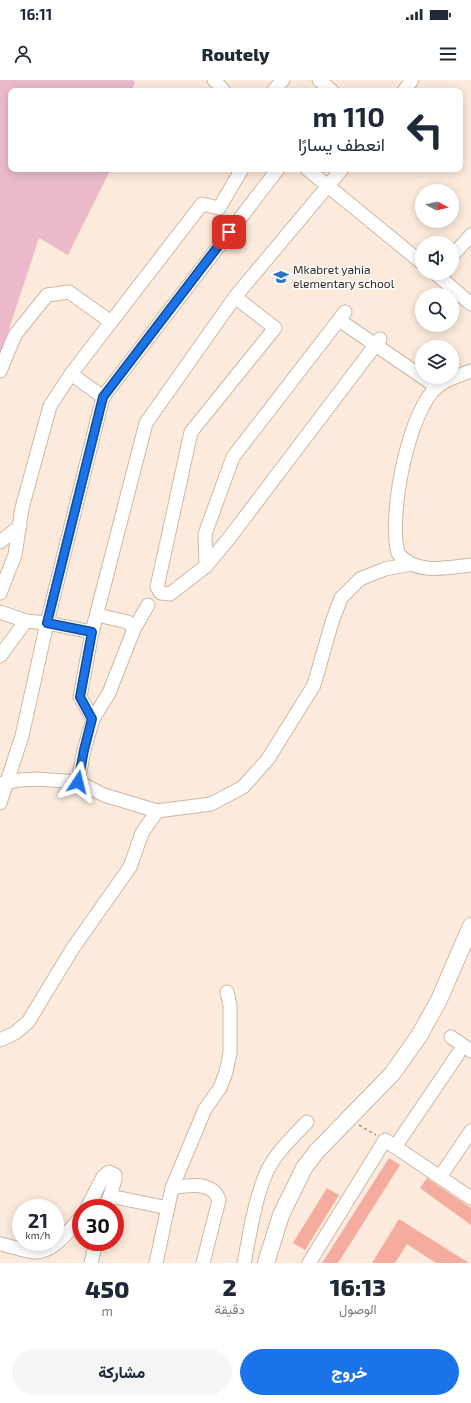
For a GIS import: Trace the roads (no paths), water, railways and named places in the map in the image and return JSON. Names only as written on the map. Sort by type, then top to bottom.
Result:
[{"type":"main road","points":[[266,1263],[281,1215],[304,1168],[317,1151],[392,1074],[440,1000],[471,926]]},
{"type":"street","points":[[276,88],[283,80]]},
{"type":"street","points":[[318,80],[328,88]]},
{"type":"street","points":[[0,593],[15,555],[22,508],[50,406],[71,374],[202,204],[219,208],[240,172]]},
{"type":"street","points":[[0,803],[3,784],[22,736],[47,623],[103,397],[276,172]]},
{"type":"street","points":[[311,172],[415,257]]},
{"type":"street","points":[[92,719],[80,697],[92,632],[146,423],[235,297],[339,172]]},
{"type":"street","points":[[459,248],[471,235]]},
{"type":"street","points":[[443,280],[471,304]]},
{"type":"street","points":[[0,371],[15,335],[47,295],[69,292],[111,322]]},
{"type":"street","points":[[235,297],[274,328],[191,432],[157,587],[161,593],[170,594],[206,566],[230,537],[377,343]]},
{"type":"street","points":[[206,566],[205,534],[233,457],[342,316],[437,387]]},
{"type":"street","points":[[471,370],[437,387],[423,406],[412,431],[402,468],[396,529],[396,546],[402,558],[410,564],[419,567],[449,568],[471,565]]},
{"type":"street","points":[[71,374],[103,397]]},
{"type":"street","points":[[0,542],[20,526]]},
{"type":"street","points":[[3,784],[37,779],[78,782],[104,795],[157,811],[211,804],[243,788],[268,760],[314,685],[332,622],[341,598],[360,579],[386,569],[410,564]]},
{"type":"street","points":[[78,782],[92,719],[108,693],[134,629],[148,605]]},
{"type":"street","points":[[0,612],[26,622],[47,623],[92,632]]},
{"type":"street","points":[[97,615],[128,622],[134,629]]},
{"type":"street","points":[[0,656],[26,622]]},
{"type":"street","points":[[0,1040],[15,1033],[28,1022],[73,948],[130,867],[142,833],[157,811]]},
{"type":"street","points":[[156,1263],[172,1188],[205,1109],[220,1088],[226,1072],[230,1052],[230,1004],[227,992]]},
{"type":"street","points":[[451,1037],[471,1051]]},
{"type":"street","points":[[309,1263],[390,1143],[458,1054]]},
{"type":"street","points":[[244,1263],[258,1199],[265,1175],[274,1160],[307,1122]]},
{"type":"street","points":[[440,1177],[471,1131]]},
{"type":"street","points":[[390,1143],[471,1198]]},
{"type":"street","points":[[92,1199],[103,1177],[109,1172],[115,1175],[115,1179],[109,1199]]},
{"type":"street","points":[[172,1188],[185,1185],[205,1187],[214,1189],[217,1193],[219,1200],[203,1263]]},
{"type":"street","points":[[124,1204],[168,1208]]},
{"type":"street","points":[[0,1244],[33,1252],[44,1251],[55,1245],[72,1227]]},
{"type":"street","points":[[91,1263],[94,1251]]},
{"type":"place","name":"Mkabret yahia elementary school","points":[[281,277]]}]
